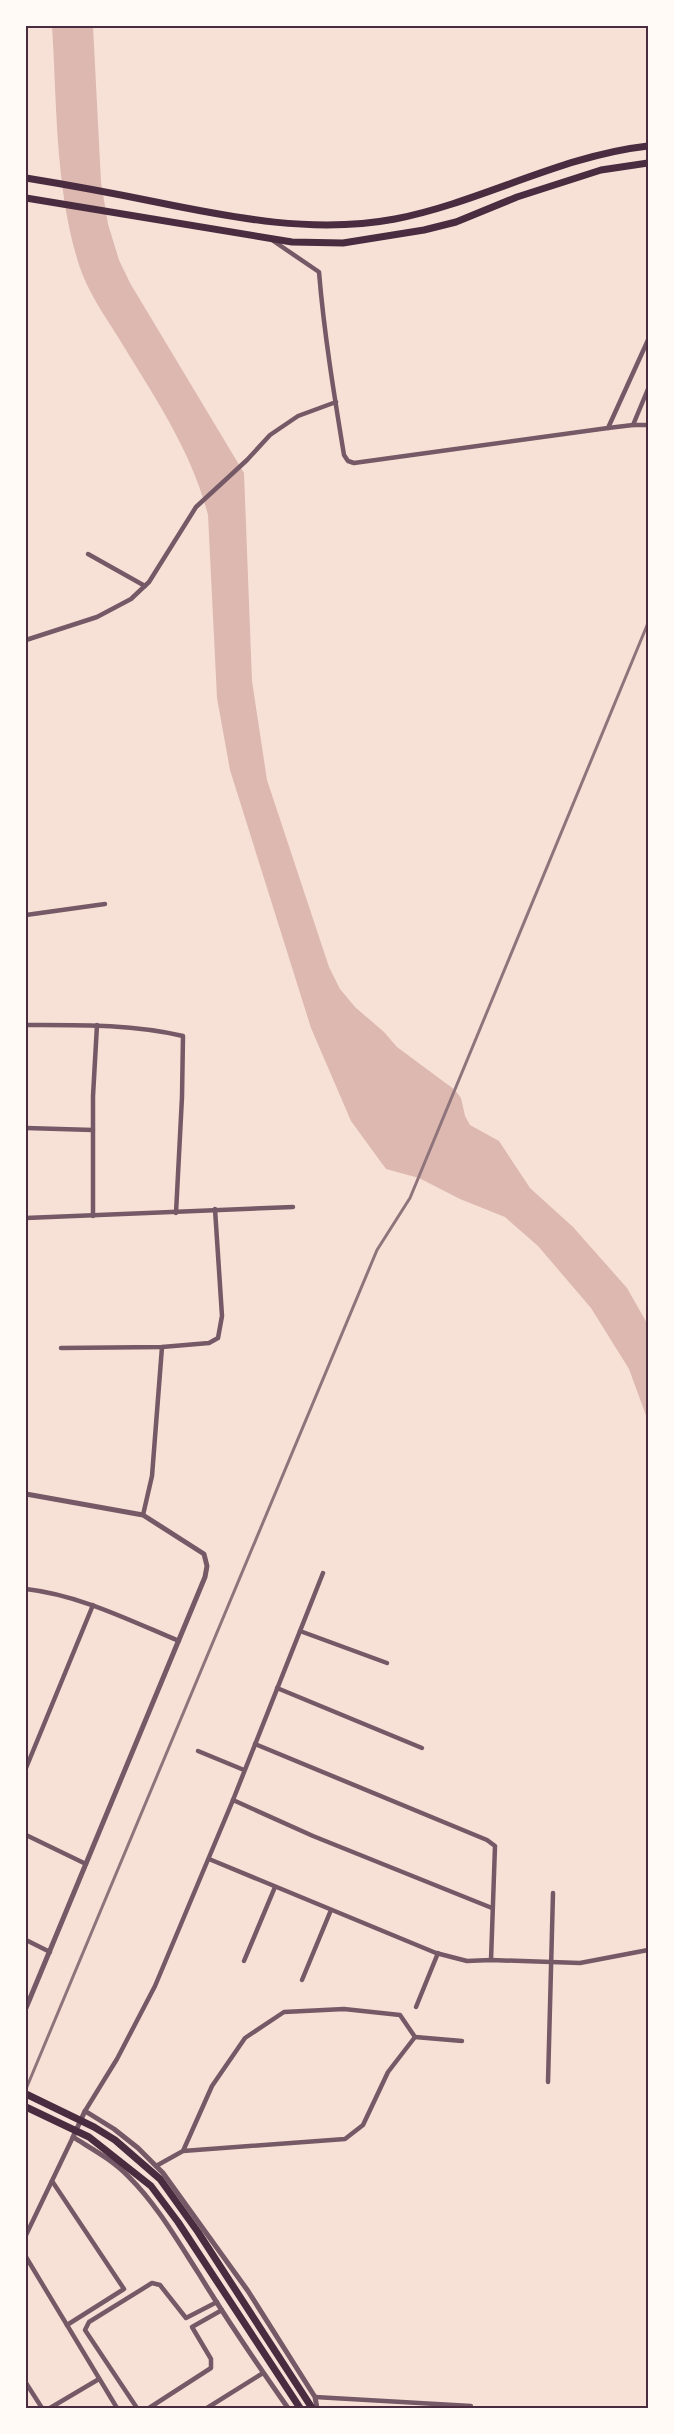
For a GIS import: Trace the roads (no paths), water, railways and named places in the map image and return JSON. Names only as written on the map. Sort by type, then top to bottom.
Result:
[{"type":"main road","points":[[26,178],[196,210],[290,224],[335,226],[426,212],[524,177],[599,154],[648,146]]},
{"type":"main road","points":[[26,198],[292,243],[343,243],[424,230],[456,222],[517,197],[601,170],[648,163]]},
{"type":"main road","points":[[26,2094],[94,2127],[115,2140],[160,2179],[198,2232],[312,2409]]},
{"type":"main road","points":[[26,2107],[89,2137],[151,2186],[178,2222],[300,2409]]},
{"type":"street","points":[[271,239],[319,272],[322,310],[344,455],[348,461],[354,463],[608,428],[648,425]]},
{"type":"street","points":[[608,428],[648,340]]},
{"type":"street","points":[[633,425],[648,389]]},
{"type":"street","points":[[26,640],[98,617],[131,599],[145,586],[174,545],[196,507],[247,460],[270,435],[298,416],[336,402]]},
{"type":"street","points":[[88,554],[145,586]]},
{"type":"street","points":[[26,915],[105,903]]},
{"type":"street","points":[[26,1024],[97,1025],[160,1031],[183,1036],[176,1213]]},
{"type":"street","points":[[93,1216],[93,1130],[97,1025]]},
{"type":"street","points":[[26,1128],[93,1130]]},
{"type":"street","points":[[26,1218],[293,1207]]},
{"type":"street","points":[[61,1348],[162,1347],[209,1343],[218,1338],[222,1316],[215,1209]]},
{"type":"street","points":[[143,1515],[152,1476],[162,1347]]},
{"type":"street","points":[[26,1494],[143,1515],[204,1554],[207,1566],[205,1577],[179,1641],[26,2008]]},
{"type":"street","points":[[26,2235],[85,2111],[117,2059],[155,1986],[233,1800],[323,1573]]},
{"type":"street","points":[[26,1589],[93,1605],[179,1641]]},
{"type":"street","points":[[26,1768],[93,1605]]},
{"type":"street","points":[[300,1630],[387,1663]]},
{"type":"street","points":[[277,1688],[422,1748]]},
{"type":"street","points":[[255,1744],[487,1840],[495,1846],[491,1960]]},
{"type":"street","points":[[198,1751],[244,1770]]},
{"type":"street","points":[[233,1800],[323,1840],[492,1908]]},
{"type":"street","points":[[26,1835],[86,1864]]},
{"type":"street","points":[[209,1859],[438,1953],[467,1961],[580,1963],[648,1950]]},
{"type":"street","points":[[244,1961],[275,1887]]},
{"type":"street","points":[[548,2082],[553,1893]]},
{"type":"street","points":[[302,1980],[331,1910]]},
{"type":"street","points":[[26,1940],[50,1952]]},
{"type":"street","points":[[416,2007],[438,1953]]},
{"type":"street","points":[[183,2151],[212,2086],[245,2038],[284,2012],[344,2009],[400,2015],[415,2037]]},
{"type":"street","points":[[415,2037],[462,2041]]},
{"type":"street","points":[[156,2166],[183,2151],[345,2139],[363,2125],[388,2072],[415,2037]]},
{"type":"street","points":[[85,2111],[144,2152],[156,2166],[248,2291],[315,2397],[317,2409]]},
{"type":"street","points":[[100,2153],[114,2129]]},
{"type":"street","points":[[73,2137],[100,2153],[144,2192],[288,2409]]},
{"type":"street","points":[[51,2181],[124,2289],[67,2325]]},
{"type":"street","points":[[26,2257],[117,2409]]},
{"type":"street","points":[[137,2409],[85,2330],[89,2322],[152,2283],[160,2285],[186,2318],[217,2302]]},
{"type":"street","points":[[149,2409],[211,2368],[211,2359],[192,2327],[222,2310]]},
{"type":"street","points":[[207,2408],[263,2373]]},
{"type":"street","points":[[50,2409],[99,2379]]},
{"type":"street","points":[[26,2383],[42,2409]]},
{"type":"street","points":[[315,2397],[471,2406]]},
{"type":"railway","points":[[26,2089],[377,1250],[410,1198],[648,623]]}]
